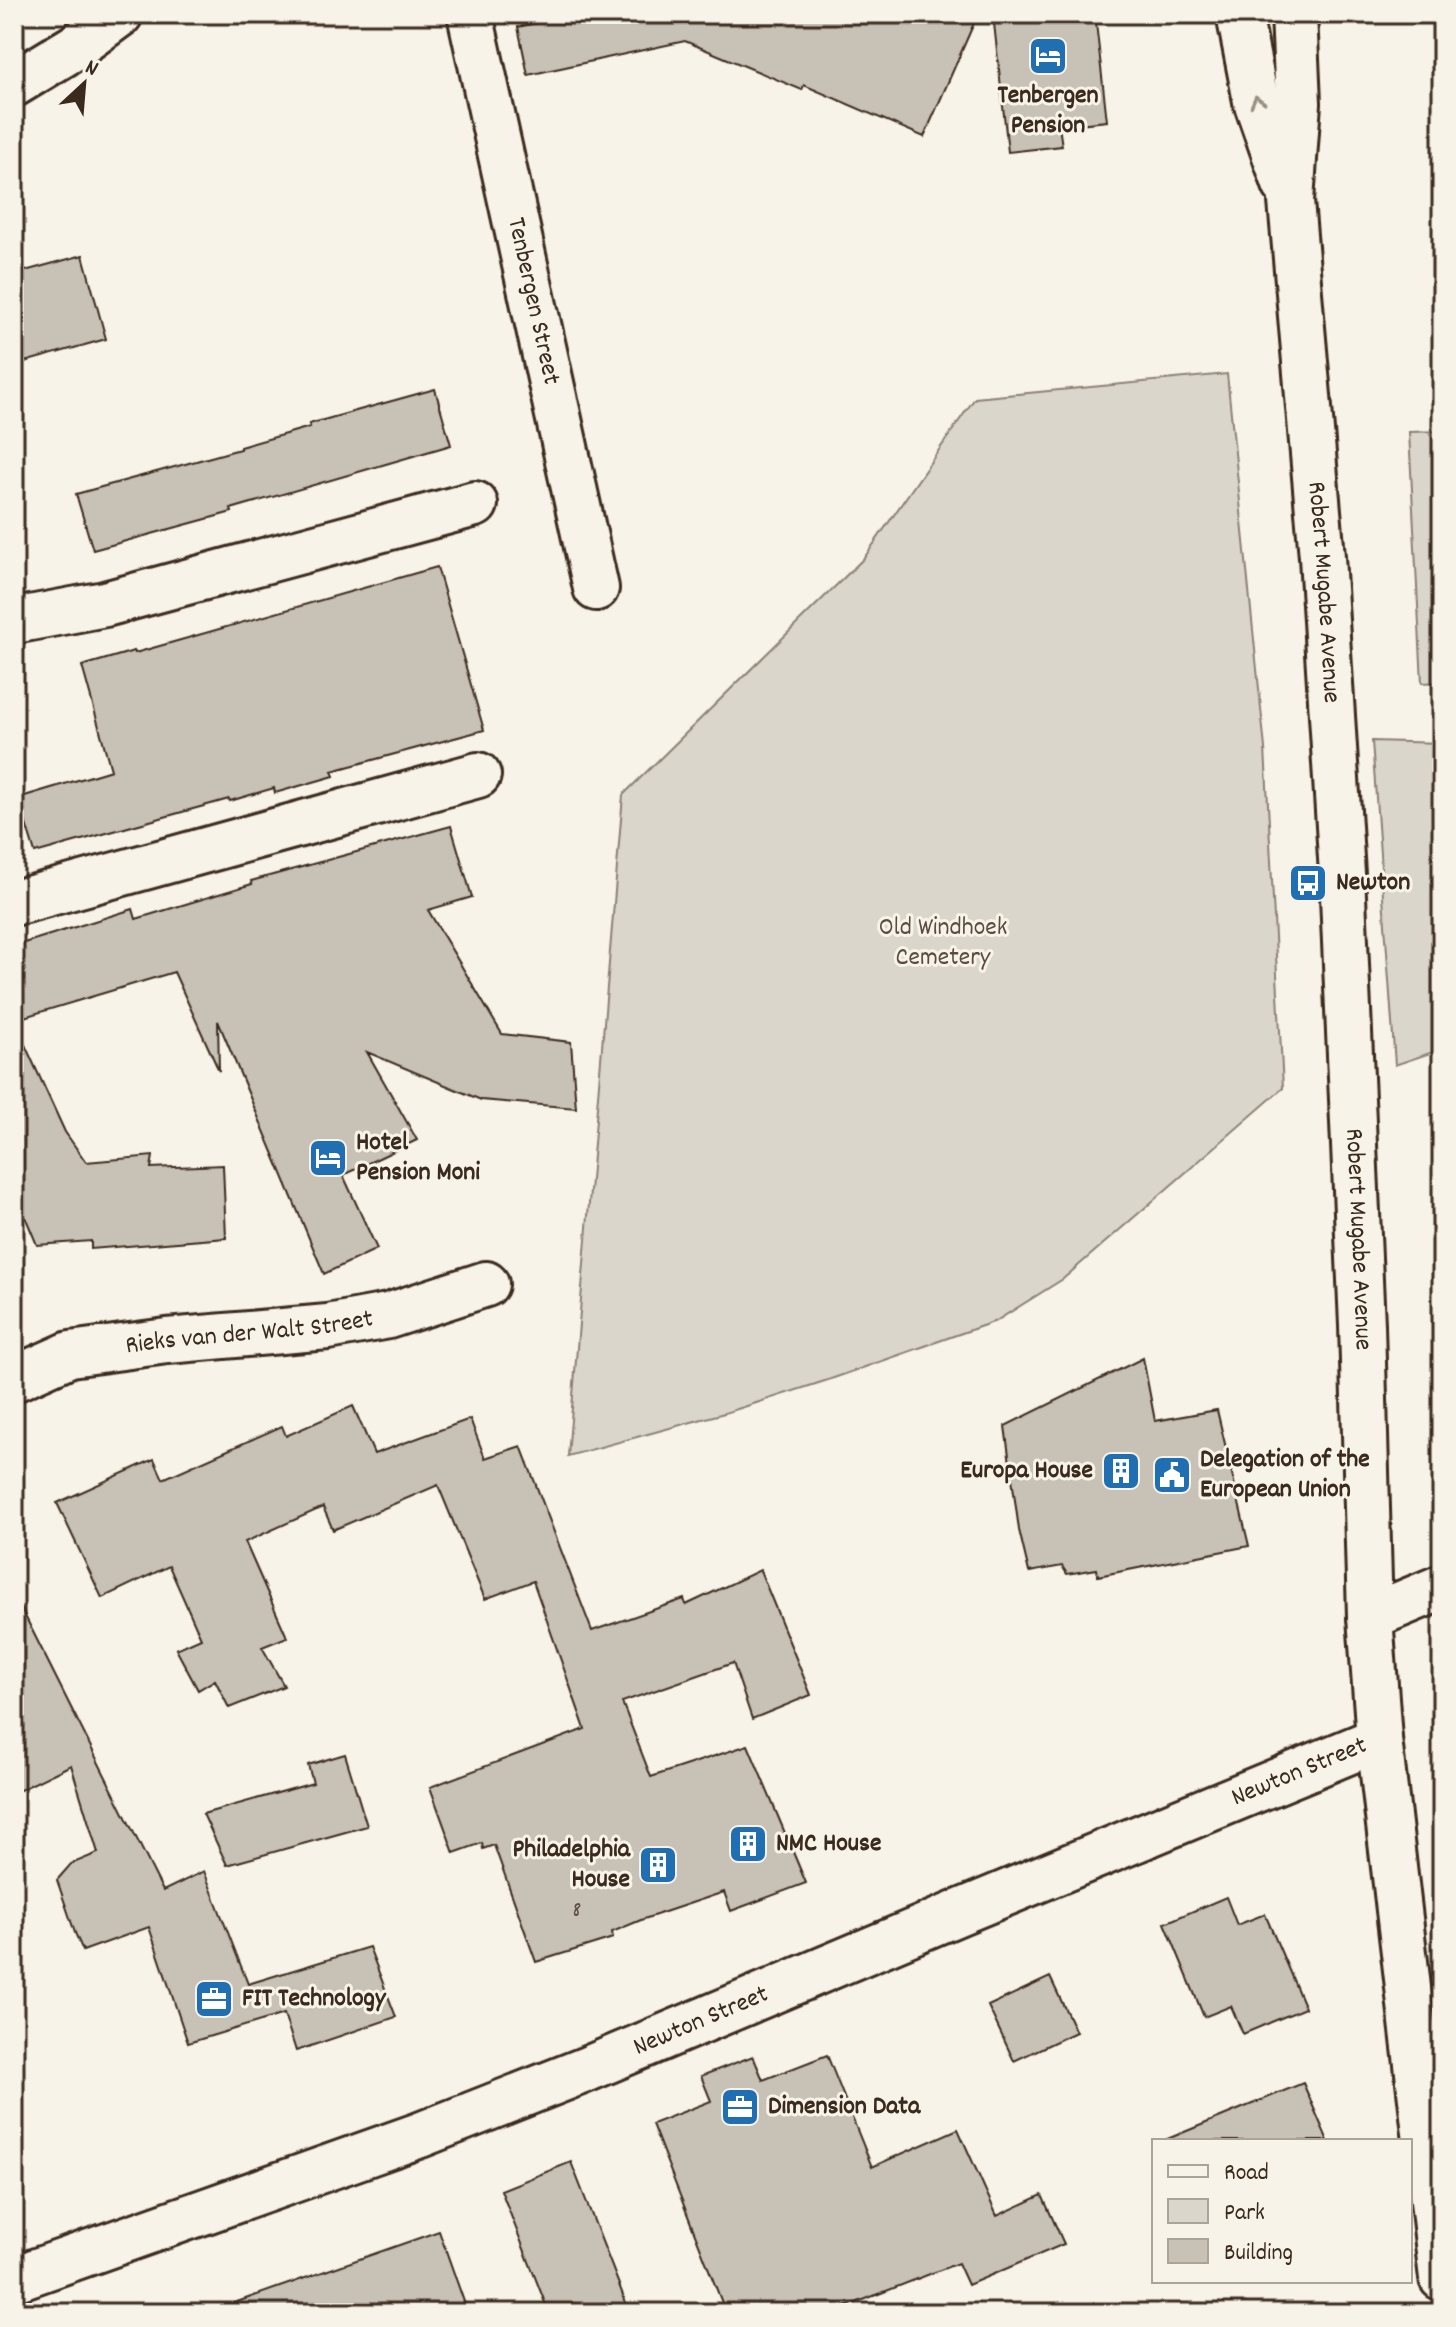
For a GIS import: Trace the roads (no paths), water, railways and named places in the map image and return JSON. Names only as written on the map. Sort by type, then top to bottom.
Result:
[{"type":"street","points":[[14,84],[75,47],[120,14]]},
{"type":"street","name":"Tenbergen Street","points":[[470,14],[596,588]]},
{"type":"street","name":"Robert Mugabe Avenue","points":[[1239,14],[1256,101],[1291,201]]},
{"type":"street","name":"Robert Mugabe Avenue","points":[[1294,14],[1298,103],[1291,201],[1322,557],[1342,874],[1362,1325],[1370,1617],[1379,1739],[1442,2278]]},
{"type":"street","points":[[14,621],[105,604],[475,504]]},
{"type":"street","points":[[14,903],[478,775]]},
{"type":"street","name":"Rieks van der Walt Street","points":[[14,1379],[70,1354],[344,1324],[388,1316],[486,1284]]},
{"type":"street","points":[[1370,1617],[1442,1587]]},
{"type":"street","name":"Newton Street","points":[[14,2279],[461,2119],[585,2070],[1379,1739]]},
{"type":"place","name":"Tenbergen Pension","points":[[1048,56]]},
{"type":"place","name":"Newton","points":[[1308,883]]},
{"type":"place","name":"Hotel Pension Moni","points":[[328,1158]]},
{"type":"place","name":"Europa House","points":[[1121,1471]]},
{"type":"place","name":"Delegation of the European Union","points":[[1172,1475]]},
{"type":"place","name":"NMC House","points":[[748,1844]]},
{"type":"place","name":"Philadelphia House","points":[[658,1865]]},
{"type":"place","name":"FIT Technology","points":[[214,1999]]},
{"type":"place","name":"Dimension Data","points":[[740,2107]]},
{"type":"park label","name":"Old Windhoek Cemetery","points":[[943,943]]}]
